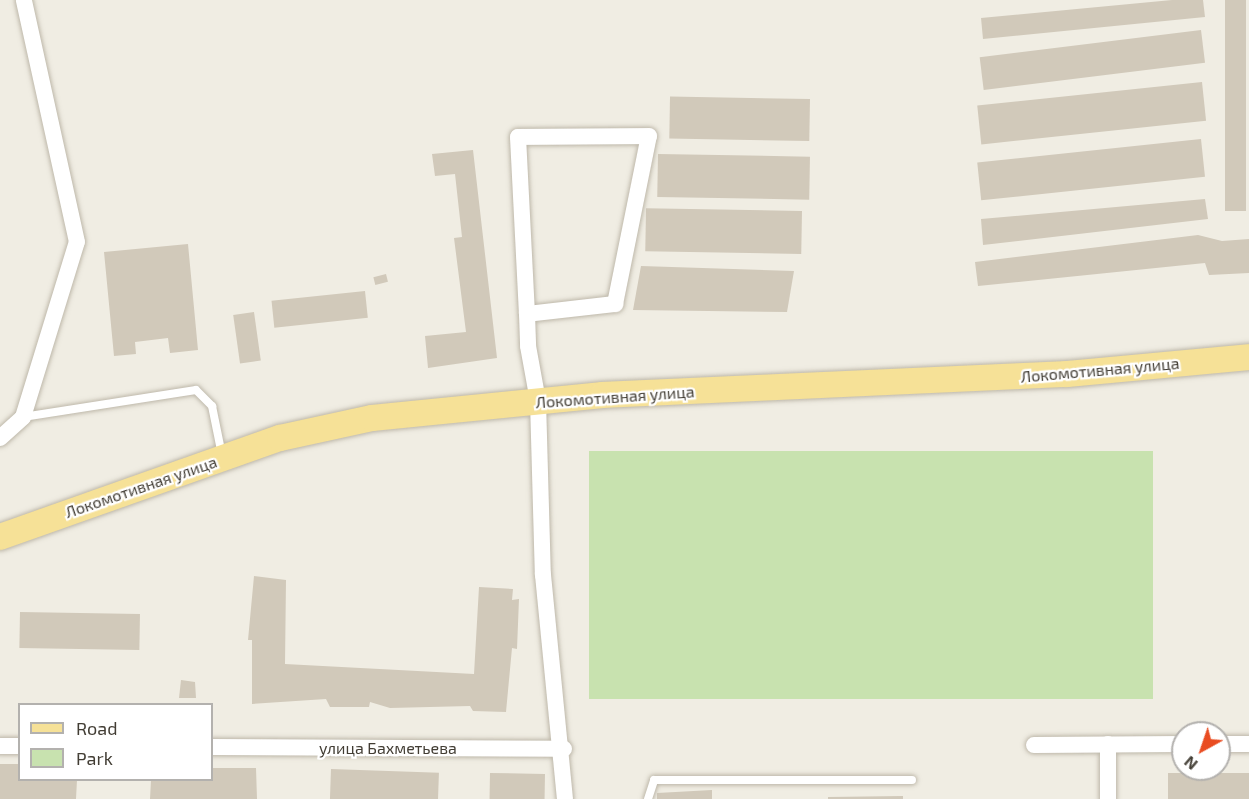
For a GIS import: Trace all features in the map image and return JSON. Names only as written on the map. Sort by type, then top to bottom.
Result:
[{"type":"main road","name":"Локомотивная улица","points":[[0,537],[280,438],[372,418],[538,401],[1067,374],[1249,357]]},
{"type":"street","points":[[0,438],[23,417],[76,242],[24,0]]},
{"type":"street","points":[[526,314],[615,304],[649,136],[518,137],[526,314],[538,401],[543,575],[564,749],[565,799]]},
{"type":"street","points":[[1108,744],[1108,799]]},
{"type":"street","points":[[1034,745],[1171,744]]},
{"type":"street","points":[[1231,744],[1249,744]]},
{"type":"street","points":[[0,746],[18,746]]},
{"type":"street","name":"улица Бахметьева","points":[[213,747],[564,749]]},
{"type":"lane","points":[[23,417],[196,390],[212,406],[222,458]]},
{"type":"lane","points":[[648,799],[654,780],[912,780]]},
{"type":"green space","points":[[589,451],[1153,451],[1153,699],[589,699]]},
{"type":"building","points":[[1172,0],[1203,0],[1205,17],[983,39],[981,18]]},
{"type":"building","points":[[1225,0],[1246,0],[1246,211],[1225,211]]},
{"type":"building","points":[[1201,30],[1205,63],[984,90],[980,57]]},
{"type":"building","points":[[1202,82],[1206,121],[981,144],[977,106]]},
{"type":"building","points":[[670,97],[810,99],[809,141],[669,139]]},
{"type":"building","points":[[1201,139],[1205,177],[981,200],[977,163]]},
{"type":"building","points":[[473,150],[497,358],[428,368],[425,336],[466,332],[454,238],[462,237],[455,174],[435,176],[432,154]]},
{"type":"building","points":[[658,154],[810,157],[809,200],[657,197]]},
{"type":"building","points":[[1205,199],[1208,219],[983,245],[981,219]]},
{"type":"building","points":[[646,208],[802,211],[801,254],[645,251]]},
{"type":"building","points":[[1198,235],[1222,241],[1249,239],[1249,273],[1209,275],[1205,263],[978,286],[975,262]]},
{"type":"building","points":[[188,244],[198,350],[170,353],[168,338],[135,342],[136,354],[114,356],[104,252]]},
{"type":"building","points":[[641,266],[794,271],[787,312],[633,310]]},
{"type":"building","points":[[386,274],[388,282],[375,285],[373,277]]},
{"type":"building","points":[[365,291],[368,318],[274,328],[272,301]]},
{"type":"building","points":[[254,312],[261,361],[240,363],[233,315]]},
{"type":"building","points":[[254,576],[286,580],[285,664],[474,674],[479,587],[513,589],[512,600],[519,599],[517,649],[512,648],[506,712],[473,711],[470,706],[390,708],[370,702],[369,707],[330,707],[326,699],[252,704],[252,640],[248,640]]},
{"type":"building","points":[[20,612],[140,614],[139,650],[19,648]]},
{"type":"building","points":[[181,680],[195,682],[196,698],[179,698]]},
{"type":"building","points":[[0,764],[18,764],[18,781],[77,781],[76,799],[0,799]]},
{"type":"building","points":[[213,768],[256,768],[257,799],[150,799],[151,781],[213,781]]},
{"type":"building","points":[[331,769],[439,773],[438,799],[330,799]]},
{"type":"building","points":[[490,773],[545,774],[545,799],[490,799]]},
{"type":"building","points":[[1168,773],[1171,773],[1171,781],[1231,781],[1231,773],[1249,773],[1249,799],[1168,799]]},
{"type":"building","points":[[712,790],[712,799],[657,799],[657,793]]},
{"type":"building","points":[[903,796],[903,799],[828,799],[828,797]]}]
